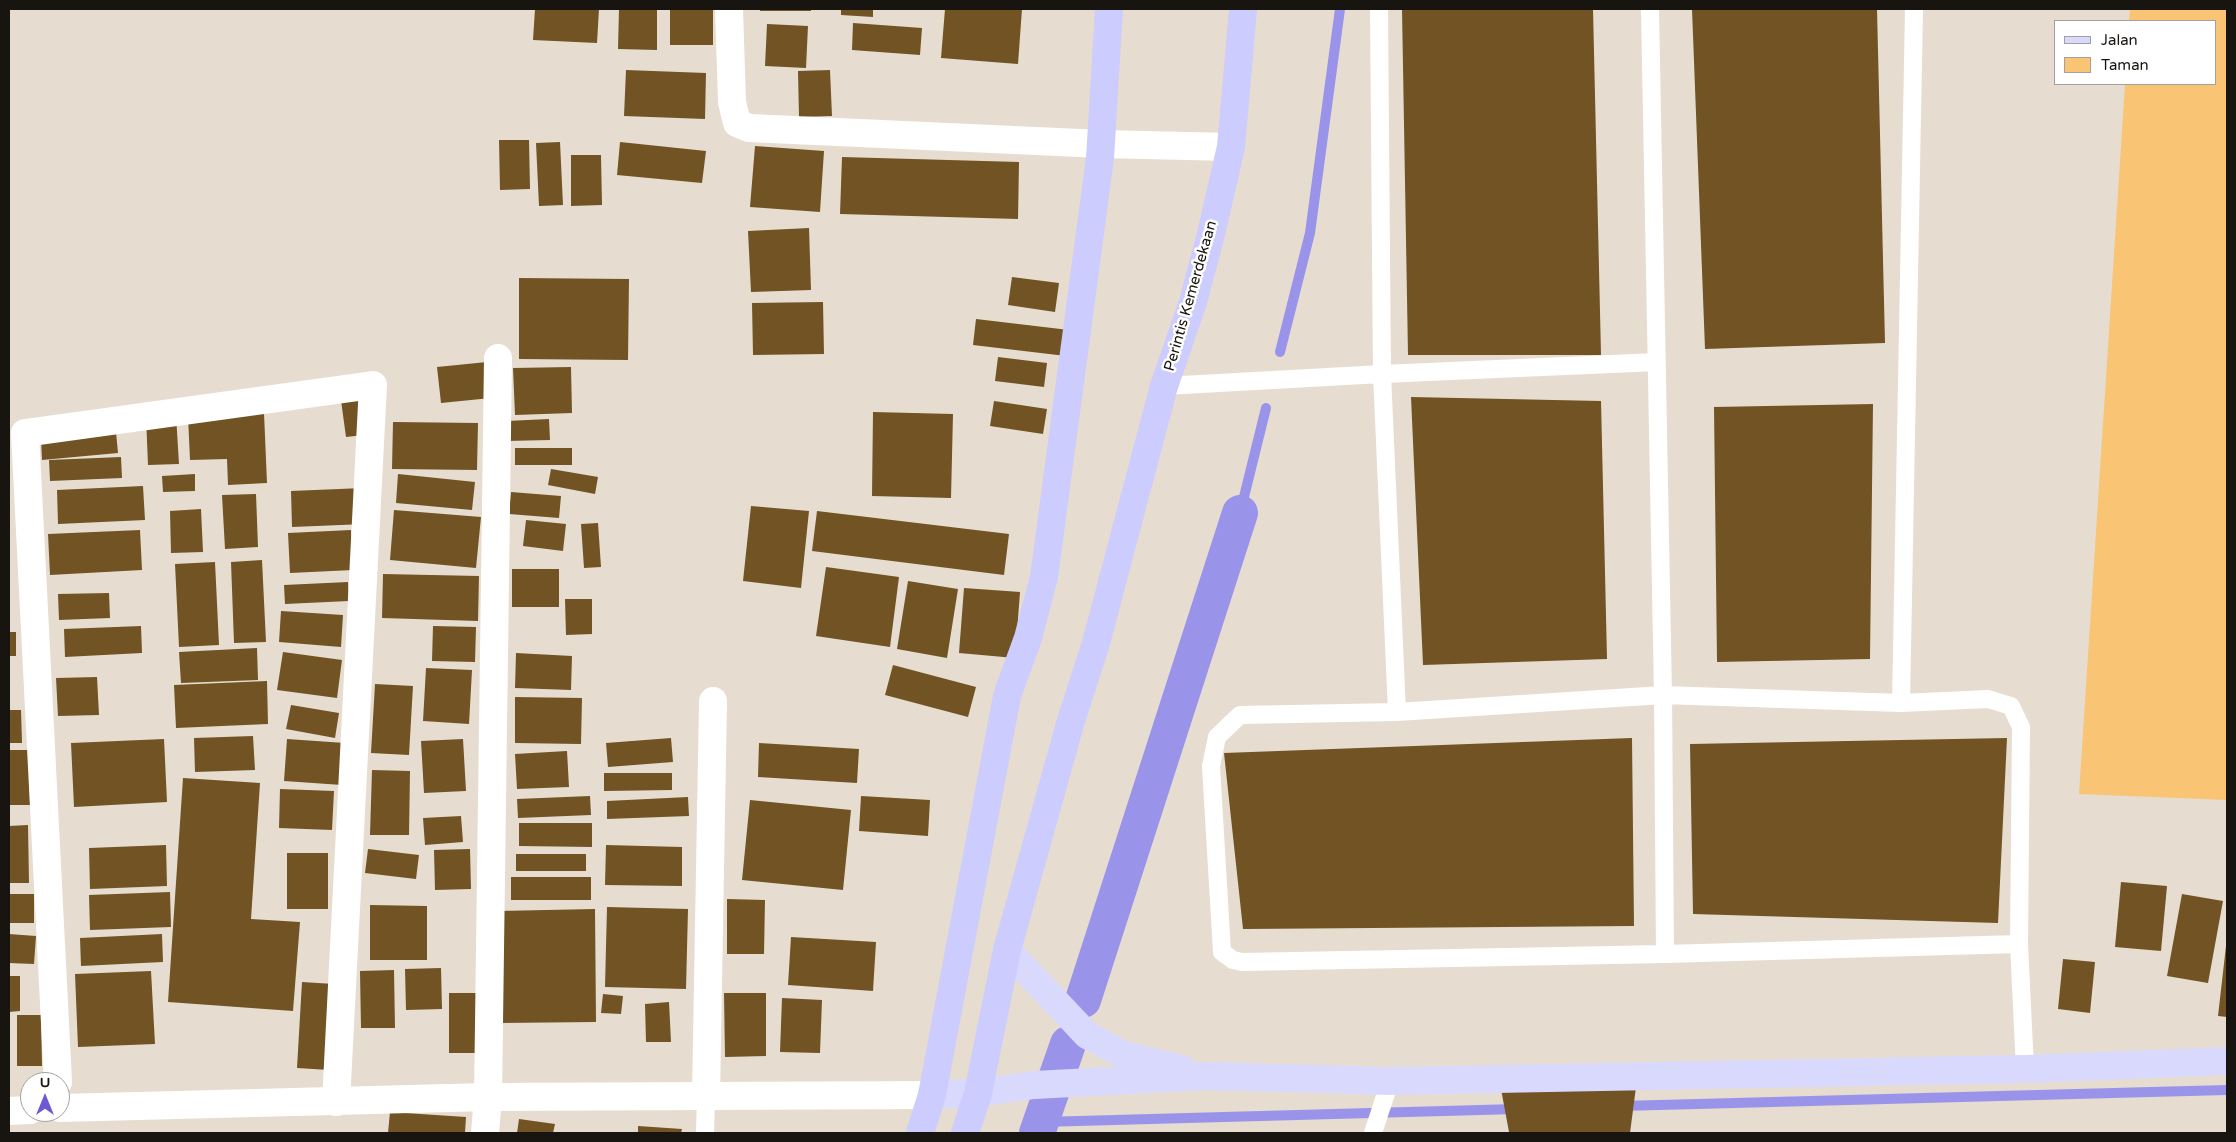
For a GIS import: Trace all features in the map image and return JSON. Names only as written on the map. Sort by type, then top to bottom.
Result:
[{"type":"highway","points":[[920,1133],[932,1095],[1007,696],[1028,638],[1044,577],[1102,144],[1109,9]]},
{"type":"highway","name":"Perintis Kemerdekaan","points":[[965,1133],[978,1092],[1007,950],[1070,724],[1114,579],[1164,386],[1193,302],[1231,148],[1243,9]]},
{"type":"main road","points":[[1007,950],[1087,1035],[1124,1054],[1206,1076]]},
{"type":"main road","points":[[932,1095],[978,1092],[1034,1085],[1088,1084],[1206,1076],[1390,1081],[2024,1069],[2227,1062]]},
{"type":"street","points":[[729,9],[732,102],[736,123],[749,128],[1231,148]]},
{"type":"street","points":[[485,1133],[488,1097],[498,358]]},
{"type":"street","points":[[57,1072],[25,433],[373,385],[336,1102]]},
{"type":"street","points":[[706,1095],[713,701]]},
{"type":"street","points":[[70,1108],[488,1097],[932,1095]]},
{"type":"lane","points":[[1379,9],[1382,374],[1397,712]]},
{"type":"lane","points":[[1650,9],[1664,695],[1665,954]]},
{"type":"lane","points":[[1901,703],[1914,9]]},
{"type":"lane","points":[[1164,386],[1657,362]]},
{"type":"lane","points":[[2019,944],[1665,954],[1242,962],[1233,960],[1222,952],[1210,766],[1217,737],[1240,715],[1397,712],[1664,695],[1901,703],[1988,699],[2011,706],[2020,727],[2019,944],[2024,1069]]},
{"type":"lane","points":[[1373,1133],[1390,1081]]},
{"type":"lane","points":[[705,1133],[706,1095]]},
{"type":"green space","points":[[2130,9],[2227,9],[2227,800],[2079,794],[2125,85],[2216,85],[2216,20],[2129,20]]},
{"type":"building","points":[[535,9],[599,9],[597,43],[533,40]]},
{"type":"building","points":[[619,9],[657,9],[657,50],[618,49]]},
{"type":"building","points":[[670,9],[713,9],[713,45],[670,45]]},
{"type":"building","points":[[760,9],[811,9],[811,11],[760,11]]},
{"type":"building","points":[[841,9],[873,9],[873,17],[841,15]]},
{"type":"building","points":[[945,9],[1022,9],[1018,64],[941,58]]},
{"type":"building","points":[[1402,9],[1593,9],[1601,355],[1408,355]]},
{"type":"building","points":[[1692,9],[1877,9],[1885,343],[1705,349]]},
{"type":"building","points":[[853,23],[922,28],[920,55],[852,50]]},
{"type":"building","points":[[767,24],[808,26],[806,68],[765,66]]},
{"type":"building","points":[[626,70],[706,73],[705,119],[624,116]]},
{"type":"building","points":[[830,70],[832,116],[799,117],[798,71]]},
{"type":"building","points":[[499,140],[529,140],[530,189],[500,190]]},
{"type":"building","points":[[560,142],[563,205],[539,206],[536,143]]},
{"type":"building","points":[[620,142],[706,151],[702,183],[617,175]]},
{"type":"building","points":[[755,146],[824,151],[820,212],[750,207]]},
{"type":"building","points":[[571,155],[601,155],[602,205],[571,206]]},
{"type":"building","points":[[842,157],[1019,162],[1018,219],[840,214]]},
{"type":"building","points":[[809,228],[811,290],[751,292],[748,231]]},
{"type":"building","points":[[1012,277],[1059,283],[1055,312],[1008,305]]},
{"type":"building","points":[[519,278],[629,279],[628,360],[519,359]]},
{"type":"building","points":[[823,302],[824,354],[753,355],[752,303]]},
{"type":"building","points":[[976,319],[1069,330],[1066,356],[973,345]]},
{"type":"building","points":[[998,357],[1047,363],[1044,387],[995,381]]},
{"type":"building","points":[[487,362],[491,398],[441,403],[437,367]]},
{"type":"building","points":[[571,367],[572,413],[515,415],[513,368]]},
{"type":"building","points":[[358,391],[364,435],[346,437],[340,393]]},
{"type":"building","points":[[1411,397],[1601,401],[1607,659],[1423,665]]},
{"type":"building","points":[[994,401],[1047,409],[1043,434],[990,426]]},
{"type":"building","points":[[1873,404],[1870,659],[1717,662],[1714,407]]},
{"type":"building","points":[[873,412],[953,414],[951,498],[872,496]]},
{"type":"building","points":[[264,413],[267,483],[228,485],[227,459],[190,460],[188,416]]},
{"type":"building","points":[[176,415],[179,464],[148,465],[146,417]]},
{"type":"building","points":[[549,419],[550,440],[506,441],[506,421]]},
{"type":"building","points":[[393,422],[478,423],[477,470],[392,469]]},
{"type":"building","points":[[116,432],[118,453],[42,460],[41,439]]},
{"type":"building","points":[[515,448],[572,448],[572,465],[515,465]]},
{"type":"building","points":[[121,457],[122,478],[50,481],[49,460]]},
{"type":"building","points":[[551,469],[598,477],[595,494],[548,485]]},
{"type":"building","points":[[195,474],[195,491],[163,492],[162,476]]},
{"type":"building","points":[[398,474],[475,482],[472,510],[396,503]]},
{"type":"building","points":[[143,486],[145,520],[58,524],[57,490]]},
{"type":"building","points":[[363,488],[365,524],[292,527],[291,491]]},
{"type":"building","points":[[511,492],[561,496],[559,518],[509,514]]},
{"type":"building","points":[[256,494],[258,547],[225,549],[222,495]]},
{"type":"building","points":[[751,506],[809,511],[801,588],[743,581]]},
{"type":"building","points":[[201,509],[203,552],[171,553],[170,511]]},
{"type":"building","points":[[394,510],[481,517],[476,568],[390,560]]},
{"type":"building","points":[[817,511],[1009,534],[1004,575],[812,551]]},
{"type":"building","points":[[526,520],[566,524],[563,551],[523,546]]},
{"type":"building","points":[[598,523],[601,567],[584,568],[581,524]]},
{"type":"building","points":[[140,530],[142,570],[50,575],[48,534]]},
{"type":"building","points":[[351,530],[353,570],[290,573],[288,533]]},
{"type":"building","points":[[262,560],[266,642],[234,643],[231,562]]},
{"type":"building","points":[[215,562],[219,645],[179,647],[175,564]]},
{"type":"building","points":[[826,567],[899,577],[890,647],[816,636]]},
{"type":"building","points":[[512,569],[559,569],[559,607],[512,607]]},
{"type":"building","points":[[383,574],[479,576],[478,621],[382,618]]},
{"type":"building","points":[[908,581],[958,589],[947,658],[897,649]]},
{"type":"building","points":[[348,582],[349,601],[285,604],[284,585]]},
{"type":"building","points":[[964,588],[1020,592],[1015,658],[959,653]]},
{"type":"building","points":[[109,593],[110,618],[59,620],[58,594]]},
{"type":"building","points":[[565,599],[592,599],[592,634],[566,635]]},
{"type":"building","points":[[281,611],[343,615],[341,647],[279,642]]},
{"type":"building","points":[[141,626],[142,653],[65,657],[64,629]]},
{"type":"building","points":[[433,626],[476,627],[475,662],[432,661]]},
{"type":"building","points":[[9,632],[16,632],[16,656],[9,656]]},
{"type":"building","points":[[257,648],[258,680],[181,683],[179,652]]},
{"type":"building","points":[[283,652],[342,660],[337,698],[277,690]]},
{"type":"building","points":[[516,653],[572,656],[571,690],[515,688]]},
{"type":"building","points":[[893,665],[976,687],[968,717],[885,695]]},
{"type":"building","points":[[426,668],[472,670],[469,724],[423,721]]},
{"type":"building","points":[[97,677],[99,715],[58,716],[56,678]]},
{"type":"building","points":[[267,681],[268,724],[176,728],[174,685]]},
{"type":"building","points":[[375,684],[413,686],[409,755],[371,753]]},
{"type":"building","points":[[515,697],[582,698],[581,744],[515,743]]},
{"type":"building","points":[[291,705],[339,713],[335,738],[286,729]]},
{"type":"building","points":[[9,710],[21,710],[22,743],[9,743]]},
{"type":"building","points":[[253,736],[255,770],[195,772],[194,738]]},
{"type":"building","points":[[671,738],[673,762],[608,767],[606,743]]},
{"type":"building","points":[[1632,738],[1634,926],[1243,929],[1224,753]]},
{"type":"building","points":[[2007,738],[1998,923],[1693,914],[1690,744]]},
{"type":"building","points":[[164,739],[167,802],[74,807],[71,743]]},
{"type":"building","points":[[287,739],[345,743],[342,785],[284,781]]},
{"type":"building","points":[[463,739],[466,791],[424,793],[421,741]]},
{"type":"building","points":[[759,743],[859,749],[857,783],[758,777]]},
{"type":"building","points":[[9,750],[29,750],[30,805],[9,805]]},
{"type":"building","points":[[567,751],[569,787],[517,789],[515,754]]},
{"type":"building","points":[[372,770],[410,771],[409,835],[370,835]]},
{"type":"building","points":[[604,773],[672,773],[672,790],[604,791]]},
{"type":"building","points":[[183,778],[260,783],[251,919],[300,922],[293,1011],[168,1002]]},
{"type":"building","points":[[280,789],[334,791],[332,830],[279,828]]},
{"type":"building","points":[[590,796],[591,815],[518,818],[517,799]]},
{"type":"building","points":[[861,796],[930,800],[928,836],[859,831]]},
{"type":"building","points":[[688,797],[689,816],[607,819],[607,801]]},
{"type":"building","points":[[750,800],[851,810],[843,890],[742,880]]},
{"type":"building","points":[[461,816],[463,842],[425,845],[423,818]]},
{"type":"building","points":[[519,823],[592,823],[592,847],[519,846]]},
{"type":"building","points":[[28,825],[29,883],[9,883],[9,826]]},
{"type":"building","points":[[166,845],[167,886],[90,889],[89,848]]},
{"type":"building","points":[[606,845],[682,847],[682,886],[605,885]]},
{"type":"building","points":[[368,849],[419,855],[416,879],[365,873]]},
{"type":"building","points":[[470,849],[471,889],[435,890],[434,850]]},
{"type":"building","points":[[287,853],[328,853],[328,909],[287,909]]},
{"type":"building","points":[[516,854],[586,854],[586,871],[516,871]]},
{"type":"building","points":[[511,877],[591,877],[591,900],[511,900]]},
{"type":"building","points":[[2121,882],[2167,886],[2161,951],[2115,947]]},
{"type":"building","points":[[170,892],[171,927],[90,930],[89,895]]},
{"type":"building","points":[[9,894],[34,894],[34,923],[9,923]]},
{"type":"building","points":[[2182,894],[2223,901],[2208,983],[2167,976]]},
{"type":"building","points":[[727,899],[765,900],[764,954],[727,954]]},
{"type":"building","points":[[370,905],[427,906],[427,960],[370,960]]},
{"type":"building","points":[[607,907],[688,909],[686,989],[605,987]]},
{"type":"building","points":[[595,909],[596,1022],[499,1023],[498,911]]},
{"type":"building","points":[[9,934],[36,936],[34,964],[9,963]]},
{"type":"building","points":[[162,934],[163,962],[81,966],[80,938]]},
{"type":"building","points":[[791,937],[876,942],[873,991],[788,985]]},
{"type":"building","points":[[2227,946],[2227,1017],[2218,1016]]},
{"type":"building","points":[[2063,959],[2095,962],[2090,1013],[2058,1009]]},
{"type":"building","points":[[441,968],[442,1009],[406,1010],[405,969]]},
{"type":"building","points":[[394,970],[395,1028],[361,1028],[360,971]]},
{"type":"building","points":[[151,971],[155,1044],[78,1047],[75,974]]},
{"type":"building","points":[[9,976],[20,976],[20,1011],[9,1012]]},
{"type":"building","points":[[302,982],[334,984],[329,1070],[297,1068]]},
{"type":"building","points":[[449,993],[484,993],[484,1053],[449,1053]]},
{"type":"building","points":[[724,993],[766,993],[766,1056],[725,1057]]},
{"type":"building","points":[[603,994],[623,996],[621,1014],[601,1013]]},
{"type":"building","points":[[782,998],[822,1000],[820,1053],[780,1052]]},
{"type":"building","points":[[669,1002],[671,1042],[646,1042],[645,1004]]},
{"type":"building","points":[[17,1015],[41,1015],[42,1066],[17,1066]]},
{"type":"building","points":[[1636,1087],[1630,1133],[1509,1132],[1501,1089]]},
{"type":"building","points":[[390,1112],[466,1117],[465,1133],[388,1133]]},
{"type":"building","points":[[519,1119],[555,1124],[553,1133],[517,1133]]},
{"type":"building","points":[[638,1126],[682,1129],[681,1133],[638,1133]]},
{"type":"waterway","points":[[1280,352],[1310,233],[1340,9]]},
{"type":"waterway","points":[[1240,513],[1266,408]]},
{"type":"waterway","points":[[1083,1000],[1240,513]]},
{"type":"waterway","points":[[1037,1133],[1068,1044]]},
{"type":"waterway","points":[[1621,1106],[2227,1090]]},
{"type":"waterway","points":[[1041,1122],[1517,1109]]}]
